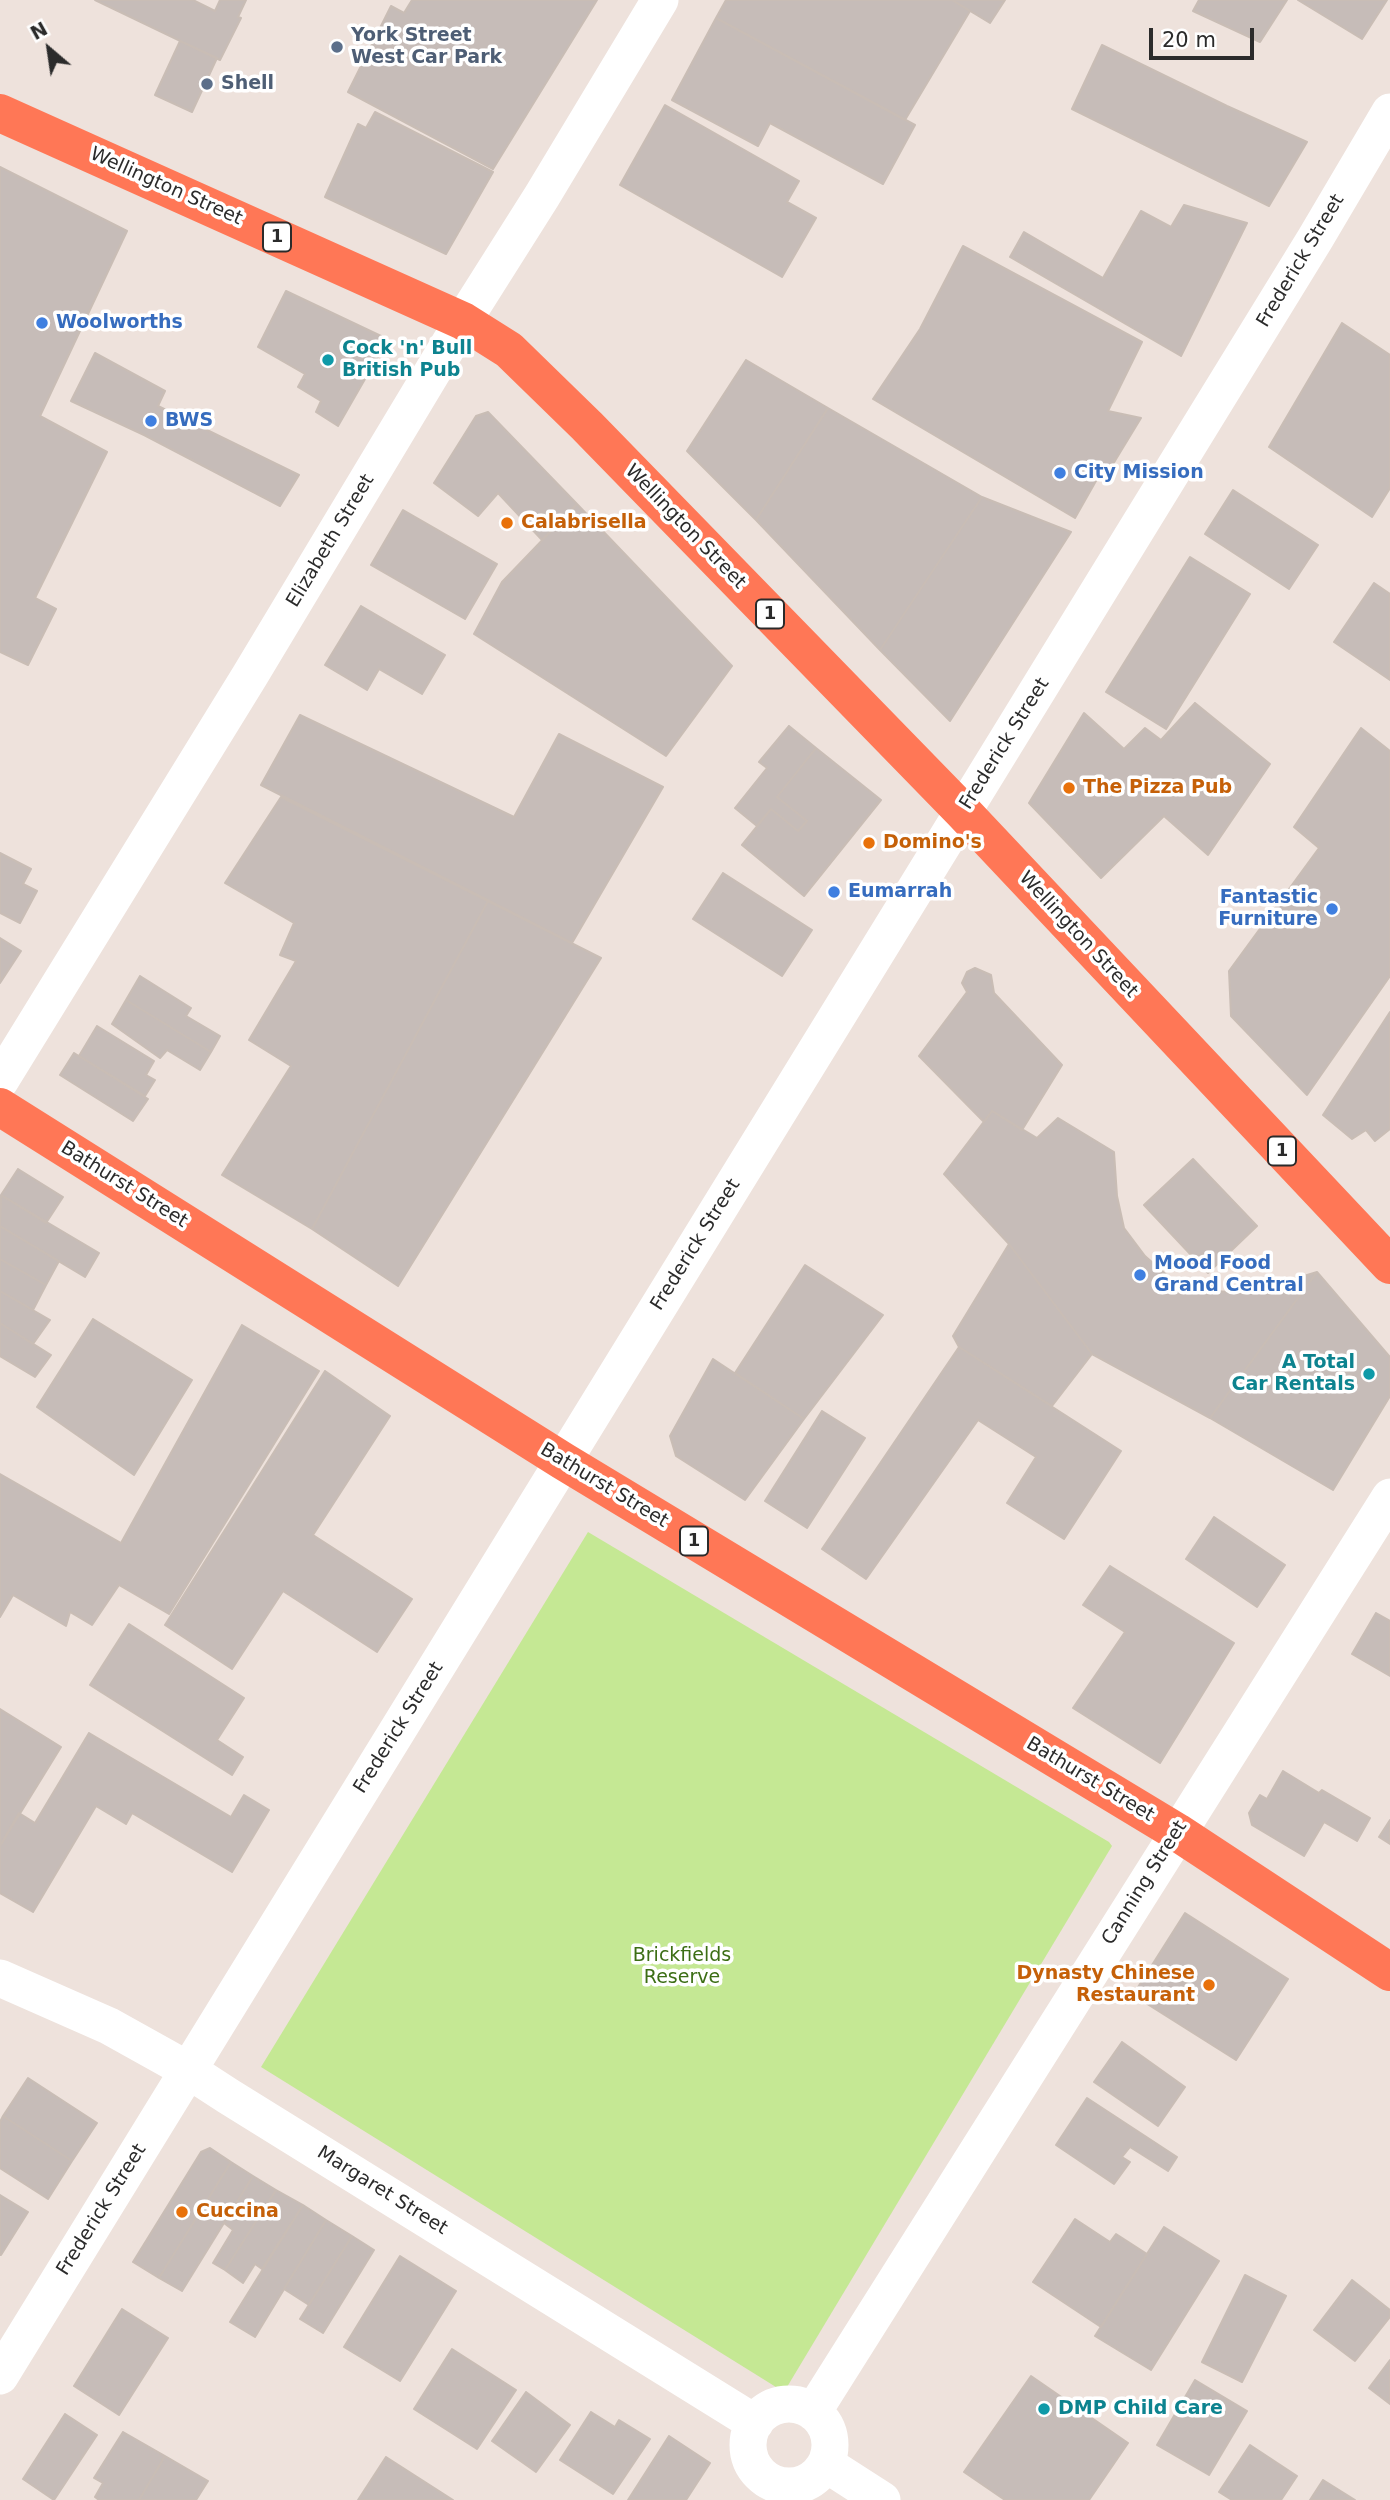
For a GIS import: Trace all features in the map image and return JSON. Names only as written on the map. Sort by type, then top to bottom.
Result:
[{"type":"highway","name":"Wellington Street","points":[[0,113],[463,321],[509,350],[587,426],[963,812],[1390,1265]]},
{"type":"highway","name":"Bathurst Street","points":[[0,1107],[563,1461],[1177,1832],[1390,1972]]},
{"type":"street","name":"Elizabeth Street","points":[[0,1081],[660,0]]},
{"type":"street","name":"Frederick Street","points":[[0,2376],[963,812],[1390,112]]},
{"type":"street","name":"Canning Street","points":[[813,2412],[1390,1497]]},
{"type":"street","name":"Margaret Street","points":[[0,1978],[109,2026],[188,2070],[755,2423]]},
{"type":"street","points":[[801,2406],[813,2412],[828,2430],[830,2453],[826,2464],[806,2483],[792,2487],[778,2485],[759,2490],[748,2447],[755,2423],[775,2407],[801,2406]]},
{"type":"street","points":[[826,2464],[882,2500]]},
{"type":"green space","name":"Brickfields Reserve","points":[[588,1532],[1112,1846],[784,2392],[261,2067]]},
{"type":"building","points":[[95,0],[193,0],[215,11],[220,0],[246,0],[238,17],[241,18],[220,60]]},
{"type":"building","points":[[412,0],[597,0],[493,169],[348,92],[391,6],[404,13]]},
{"type":"building","points":[[726,0],[952,0],[970,11],[905,120],[716,18]]},
{"type":"building","points":[[952,0],[1005,0],[990,23]]},
{"type":"building","points":[[1199,0],[1287,0],[1260,42],[1193,11]]},
{"type":"building","points":[[1298,0],[1387,0],[1362,39]]},
{"type":"building","points":[[716,18],[915,125],[883,184],[770,123],[758,146],[672,100]]},
{"type":"building","points":[[180,41],[217,58],[192,112],[155,95]]},
{"type":"building","points":[[1102,45],[1307,142],[1269,206],[1072,109]]},
{"type":"building","points":[[665,105],[799,181],[787,202],[816,218],[782,277],[620,185]]},
{"type":"building","points":[[375,112],[493,172],[446,254],[325,197],[358,124],[366,128]]},
{"type":"building","name":"Woolworths","points":[[0,167],[127,231],[40,416],[107,452],[35,598],[56,609],[28,665],[0,652]]},
{"type":"building","points":[[1184,205],[1247,223],[1181,356],[1010,257],[1024,232],[1103,278],[1141,211],[1171,227]]},
{"type":"building","points":[[963,246],[1142,342],[1108,411],[1141,418],[1110,469],[1105,465],[1075,518],[873,399],[920,329]]},
{"type":"building","name":"Cock 'n' Bull British Pub","points":[[286,291],[381,336],[384,346],[338,426],[316,412],[321,401],[298,387],[305,374],[258,347]]},
{"type":"building","points":[[1342,323],[1390,355],[1390,488],[1372,517],[1269,447]]},
{"type":"building","name":"BWS","points":[[95,353],[165,391],[158,406],[299,475],[280,506],[144,435],[71,401]]},
{"type":"building","points":[[746,360],[828,408],[756,520],[687,451]]},
{"type":"building","points":[[828,408],[982,497],[880,650],[756,520]]},
{"type":"building","points":[[488,412],[577,504],[542,540],[498,493],[478,516],[434,483],[476,416]]},
{"type":"building","points":[[1233,490],[1318,545],[1289,589],[1205,534]]},
{"type":"building","points":[[982,497],[1071,532],[950,721],[880,650]]},
{"type":"building","points":[[577,504],[732,666],[666,756],[474,634],[502,582]]},
{"type":"building","points":[[403,510],[497,564],[465,619],[371,565]]},
{"type":"building","points":[[1190,557],[1250,594],[1166,729],[1106,692]]},
{"type":"building","points":[[1374,583],[1390,594],[1390,680],[1334,642]]},
{"type":"building","points":[[361,606],[445,655],[422,694],[379,669],[367,690],[325,665]]},
{"type":"building","name":"The Pizza Pub","points":[[1195,703],[1270,764],[1208,855],[1164,816],[1101,878],[1029,803],[1084,713],[1124,749],[1145,728],[1161,740]]},
{"type":"building","points":[[300,715],[514,817],[559,734],[663,787],[572,943],[261,785]]},
{"type":"building","points":[[789,726],[816,748],[777,797],[807,821],[798,831],[771,809],[757,826],[735,808],[767,768],[759,762]]},
{"type":"building","name":"Fantastic Furniture","points":[[1361,728],[1390,751],[1390,976],[1307,1095],[1231,1016],[1229,971],[1319,848],[1294,827]]},
{"type":"building","points":[[816,748],[881,800],[804,896],[742,845],[771,809],[798,831],[807,821],[777,797]]},
{"type":"building","points":[[281,797],[488,901],[312,1229],[222,1175],[291,1066],[249,1040],[296,961],[280,955],[294,923],[225,883]]},
{"type":"building","points":[[0,853],[31,869],[23,884],[37,891],[20,923],[0,913]]},
{"type":"building","points":[[723,873],[812,930],[782,976],[693,919]]},
{"type":"building","points":[[488,901],[601,958],[398,1286],[312,1229]]},
{"type":"building","points":[[0,938],[21,951],[0,983]]},
{"type":"building","points":[[975,968],[991,975],[994,993],[1062,1065],[1022,1130],[992,1111],[984,1122],[919,1056],[967,992],[962,983],[967,972]]},
{"type":"building","points":[[140,976],[191,1008],[186,1016],[220,1036],[211,1052],[126,1000]]},
{"type":"building","points":[[126,1000],[211,1052],[200,1070],[167,1050],[160,1058],[112,1024]]},
{"type":"building","points":[[1390,1012],[1390,1129],[1375,1141],[1366,1130],[1352,1139],[1323,1115]]},
{"type":"building","points":[[97,1026],[154,1061],[146,1075],[155,1080],[145,1096],[79,1056]]},
{"type":"building","points":[[74,1053],[148,1099],[133,1121],[60,1075]]},
{"type":"building","points":[[992,1111],[1037,1138],[1058,1118],[1114,1152],[1117,1196],[1124,1228],[1145,1256],[1171,1279],[1200,1290],[1230,1292],[1258,1290],[1317,1272],[1210,1418],[1092,1354],[1009,1244],[944,1174]]},
{"type":"building","points":[[1193,1159],[1257,1226],[1208,1273],[1144,1205]]},
{"type":"building","points":[[18,1169],[63,1197],[46,1223],[1,1195]]},
{"type":"building","points":[[1,1195],[99,1253],[85,1277],[0,1226]]},
{"type":"building","points":[[0,1226],[59,1261],[46,1285],[0,1259]]},
{"type":"building","points":[[1009,1244],[1092,1354],[1052,1406],[959,1347],[953,1336]]},
{"type":"building","points":[[0,1259],[46,1285],[33,1310],[0,1291]]},
{"type":"building","points":[[805,1265],[883,1315],[804,1419],[735,1373]]},
{"type":"building","points":[[1317,1272],[1390,1357],[1390,1396],[1333,1490],[1210,1418]]},
{"type":"building","points":[[0,1291],[50,1320],[33,1344],[0,1323]]},
{"type":"building","points":[[93,1319],[192,1380],[134,1475],[37,1407]]},
{"type":"building","points":[[0,1323],[51,1355],[35,1377],[0,1356]]},
{"type":"building","points":[[242,1325],[319,1371],[169,1614],[119,1585],[92,1625],[70,1612],[66,1626],[13,1595],[0,1617],[0,1474],[121,1543]]},
{"type":"building","points":[[959,1347],[1121,1451],[1064,1539],[1007,1503],[1036,1457],[978,1420],[866,1579],[822,1549]]},
{"type":"building","points":[[713,1359],[804,1419],[745,1500],[676,1456],[670,1436]]},
{"type":"building","points":[[325,1371],[390,1416],[313,1535],[412,1599],[377,1652],[283,1591],[232,1669],[165,1625]]},
{"type":"building","points":[[822,1411],[865,1438],[807,1528],[765,1501]]},
{"type":"building","points":[[1214,1517],[1285,1565],[1257,1607],[1186,1559]]},
{"type":"building","points":[[1110,1566],[1234,1643],[1160,1763],[1073,1708],[1125,1632],[1083,1605]]},
{"type":"building","points":[[1376,1613],[1390,1621],[1390,1676],[1352,1654]]},
{"type":"building","points":[[129,1624],[244,1698],[217,1740],[243,1757],[232,1775],[90,1685]]},
{"type":"building","points":[[0,1709],[61,1747],[0,1846]]},
{"type":"building","points":[[89,1733],[231,1817],[244,1795],[269,1810],[232,1872],[132,1813],[126,1824],[96,1806],[33,1912],[0,1893],[0,1846],[19,1813],[35,1823]]},
{"type":"building","points":[[1283,1771],[1319,1793],[1322,1790],[1370,1818],[1357,1841],[1324,1822],[1304,1856],[1252,1825],[1249,1813],[1260,1795],[1267,1799]]},
{"type":"building","points":[[1390,1820],[1390,1844],[1379,1837]]},
{"type":"building","points":[[1185,1913],[1288,1979],[1236,2060],[1133,1995]]},
{"type":"building","points":[[1122,2042],[1185,2087],[1158,2126],[1094,2082]]},
{"type":"building","points":[[28,2078],[97,2123],[72,2161],[3,2116]]},
{"type":"building","points":[[1087,2098],[1177,2157],[1168,2171],[1130,2147],[1122,2157],[1130,2162],[1114,2184],[1056,2145]]},
{"type":"building","points":[[3,2116],[72,2161],[48,2199],[0,2168],[0,2122]]},
{"type":"building","name":"Cuccina","points":[[210,2148],[231,2162],[159,2278],[133,2262],[201,2152]]},
{"type":"building","points":[[231,2162],[253,2176],[182,2291],[159,2278]]},
{"type":"building","points":[[253,2176],[276,2190],[225,2270],[213,2263],[233,2230],[224,2223]]},
{"type":"building","points":[[276,2190],[303,2205],[262,2269],[255,2264],[243,2283],[225,2270]]},
{"type":"building","points":[[0,2195],[28,2212],[1,2255],[0,2255]]},
{"type":"building","points":[[303,2205],[326,2220],[255,2337],[230,2322]]},
{"type":"building","points":[[1075,2219],[1110,2242],[1116,2234],[1147,2254],[1101,2327],[1033,2282]]},
{"type":"building","points":[[326,2220],[352,2236],[309,2305],[284,2289]]},
{"type":"building","points":[[1164,2227],[1219,2261],[1151,2370],[1095,2336]]},
{"type":"building","points":[[352,2236],[374,2250],[323,2333],[300,2319]]},
{"type":"building","points":[[400,2256],[456,2291],[400,2381],[344,2347]]},
{"type":"building","points":[[1245,2275],[1286,2296],[1242,2382],[1202,2362]]},
{"type":"building","points":[[1352,2280],[1390,2310],[1390,2317],[1355,2361],[1314,2330]]},
{"type":"building","points":[[122,2309],[168,2338],[119,2415],[74,2386]]},
{"type":"building","points":[[452,2349],[516,2390],[477,2449],[414,2409]]},
{"type":"building","points":[[1390,2360],[1390,2404],[1369,2388]]},
{"type":"building","name":"DMP Child Care","points":[[1031,2376],[1128,2443],[1089,2500],[1005,2500],[964,2472]]},
{"type":"building","points":[[1195,2380],[1247,2411],[1209,2475],[1157,2445]]},
{"type":"building","points":[[526,2392],[570,2425],[536,2472],[492,2441]]},
{"type":"building","points":[[591,2412],[615,2427],[619,2420],[650,2439],[613,2494],[560,2460]]},
{"type":"building","points":[[65,2414],[97,2435],[54,2500],[23,2479]]},
{"type":"building","points":[[123,2432],[165,2456],[139,2500],[99,2500],[95,2497],[103,2483],[94,2478]]},
{"type":"building","points":[[669,2436],[710,2463],[686,2500],[628,2500]]},
{"type":"building","points":[[1250,2445],[1297,2476],[1281,2500],[1232,2500],[1219,2492]]},
{"type":"building","points":[[165,2456],[208,2481],[196,2500],[139,2500]]},
{"type":"building","points":[[386,2457],[453,2500],[358,2500]]},
{"type":"building","points":[[1323,2480],[1355,2500],[1310,2500]]},
{"type":"place","name":"York Street West Car Park","points":[[337,47]]},
{"type":"place","name":"Shell","points":[[207,84]]},
{"type":"place","name":"Woolworths","points":[[42,323]]},
{"type":"place","name":"Cock 'n' Bull British Pub","points":[[328,360]]},
{"type":"place","name":"BWS","points":[[151,421]]},
{"type":"place","name":"City Mission","points":[[1060,473]]},
{"type":"place","name":"Calabrisella","points":[[507,523]]},
{"type":"place","name":"The Pizza Pub","points":[[1069,788]]},
{"type":"place","name":"Domino's","points":[[869,843]]},
{"type":"place","name":"Eumarrah","points":[[834,892]]},
{"type":"place","name":"Fantastic Furniture","points":[[1332,909]]},
{"type":"place","name":"Mood Food Grand Central","points":[[1140,1275]]},
{"type":"place","name":"A Total Car Rentals","points":[[1369,1374]]},
{"type":"place","name":"Dynasty Chinese Restaurant","points":[[1209,1985]]},
{"type":"place","name":"Cuccina","points":[[182,2212]]},
{"type":"place","name":"DMP Child Care","points":[[1044,2409]]}]
